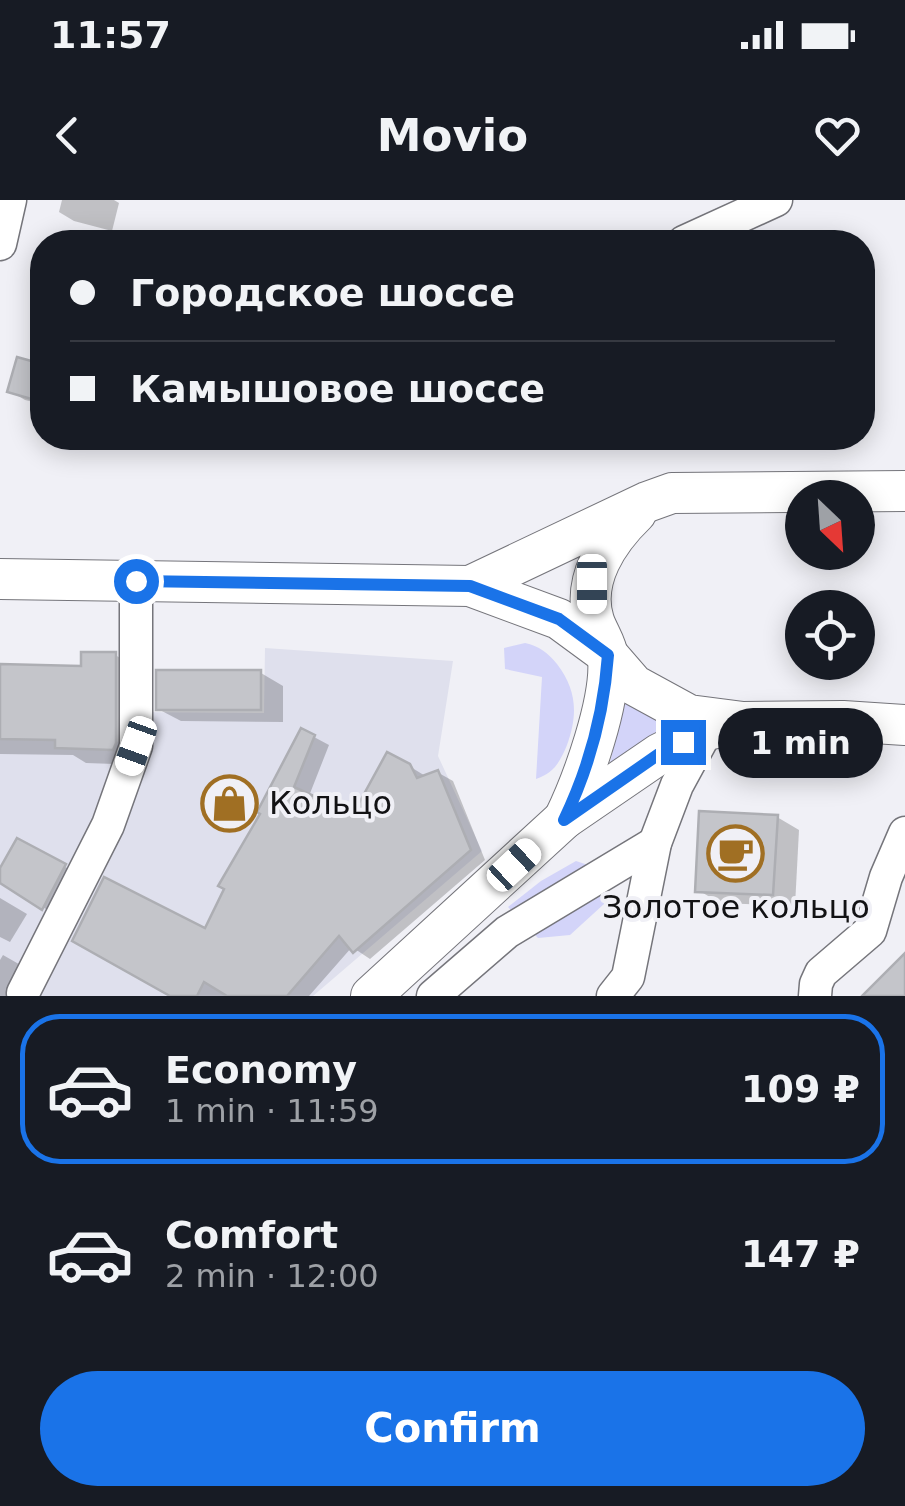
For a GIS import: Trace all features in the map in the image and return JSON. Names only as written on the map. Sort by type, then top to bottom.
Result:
[{"type":"main road","points":[[470,586],[672,493],[905,491]]},
{"type":"main road","points":[[564,820],[582,782],[605,694],[608,655],[592,618],[592,584],[602,554],[647,502]]},
{"type":"main road","points":[[0,578],[470,586],[559,619],[608,655],[634,685],[690,715],[725,726],[843,721],[905,725]]},
{"type":"main road","points":[[371,996],[564,820],[659,754],[725,726]]},
{"type":"street","points":[[0,244],[10,200]]},
{"type":"street","points":[[710,230],[776,200]]},
{"type":"street","points":[[22,993],[108,825],[136,746],[136,581]]},
{"type":"street","points":[[613,996],[628,977],[655,842],[677,786],[725,726]]},
{"type":"street","points":[[815,996],[821,974],[870,931],[886,876],[905,834]]},
{"type":"street","points":[[432,996],[507,932],[655,842]]},
{"type":"shaded area","points":[[525,643],[543,650],[557,664],[569,683],[574,703],[571,734],[562,757],[552,770],[536,779],[542,677],[505,669],[504,648]]},
{"type":"shaded area","name":"Кольцо","points":[[265,648],[453,661],[438,756],[482,851],[313,996],[0,996],[0,738],[129,742],[134,712],[264,713]]},
{"type":"shaded area","points":[[624,703],[668,724],[610,763]]},
{"type":"shaded area","points":[[576,861],[600,869],[610,884],[604,904],[570,935],[538,938],[508,907],[541,881]]},
{"type":"building","points":[[17,357],[30,361],[30,399],[7,392]]},
{"type":"building","points":[[81,652],[116,652],[113,750],[55,748],[55,740],[0,739],[0,664],[81,666]]},
{"type":"building","points":[[156,670],[261,670],[261,710],[156,710]]},
{"type":"building","points":[[301,728],[315,735],[294,787],[353,814],[387,752],[410,764],[417,778],[438,770],[471,850],[353,953],[339,936],[287,996],[227,996],[204,982],[197,996],[170,996],[72,941],[104,877],[205,928],[224,889],[218,886],[260,814],[257,812]]},
{"type":"building","name":"Золотое кольцо","points":[[699,811],[778,815],[773,895],[695,892]]},
{"type":"building","points":[[17,838],[66,864],[42,910],[0,883],[0,868]]},
{"type":"building","points":[[905,953],[905,996],[862,996]]},
{"type":"place","name":"Кольцо","points":[[230,803]]},
{"type":"place","name":"Золотое кольцо","points":[[736,853]]},
{"type":"route","points":[[136,581],[470,586],[559,619],[608,655],[605,694],[582,782],[564,820],[659,754],[683,742]]}]
